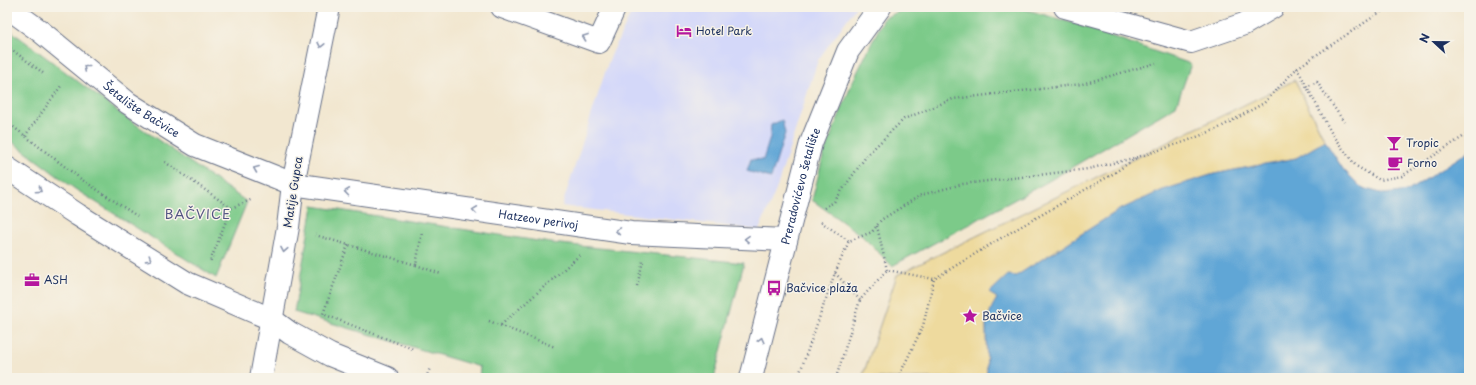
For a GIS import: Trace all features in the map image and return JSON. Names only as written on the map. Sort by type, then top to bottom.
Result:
[{"type":"street","name":"Šetalište Bačvice","points":[[7,7],[40,31],[128,103],[195,145],[292,184]]},
{"type":"street","name":"Matije Gupca","points":[[261,378],[288,227],[292,184],[329,7]]},
{"type":"street","points":[[502,7],[599,42],[615,7]]},
{"type":"street","name":"Preradovićevo šetalište","points":[[751,378],[811,143],[848,51],[880,7]]},
{"type":"street","points":[[1066,7],[1191,42],[1244,24],[1273,7]]},
{"type":"street","points":[[7,168],[78,216],[187,283],[271,319],[290,333],[330,355],[387,378]]},
{"type":"street","name":"Hatzeov perivoj","points":[[292,184],[631,233],[786,240]]},
{"type":"path","points":[[799,377],[849,240],[872,232],[881,220],[921,196],[963,184],[1088,169],[1138,157],[1187,141],[1219,128],[1264,103],[1296,68],[1388,7]]},
{"type":"path","points":[[822,208],[834,202],[868,155],[904,119],[953,99],[1082,84],[1159,63],[1191,42]]},
{"type":"path","points":[[7,46],[49,77]]},
{"type":"path","points":[[1296,68],[1333,136],[1356,166],[1380,180],[1402,176],[1469,133]]},
{"type":"path","points":[[55,82],[67,91]]},
{"type":"path","points":[[1306,87],[1317,82],[1344,122]]},
{"type":"path","points":[[25,136],[61,86]]},
{"type":"path","points":[[7,122],[81,179],[139,217]]},
{"type":"path","points":[[887,270],[934,279],[1138,157]]},
{"type":"path","points":[[161,159],[232,208],[209,264],[203,260]]},
{"type":"path","points":[[416,265],[427,204]]},
{"type":"path","points":[[816,219],[849,240]]},
{"type":"path","points":[[876,226],[887,270]]},
{"type":"path","points":[[288,227],[416,265],[441,274]]},
{"type":"path","points":[[501,325],[609,230]]},
{"type":"path","points":[[348,245],[323,314],[413,348]]},
{"type":"path","points":[[836,378],[860,300],[887,270]]},
{"type":"path","points":[[836,274],[860,300]]},
{"type":"path","points":[[898,378],[923,326],[934,279]]},
{"type":"path","points":[[489,321],[555,346]]},
{"type":"path","points":[[426,378],[430,368]]},
{"type":"shaded area","points":[[634,7],[856,7],[818,60],[776,190],[759,230],[562,206],[609,60]]},
{"type":"green space","points":[[910,7],[1017,7],[1073,23],[1191,64],[1176,106],[1047,182],[892,266],[862,236],[812,200],[824,153],[853,81],[884,18]]},
{"type":"green space","points":[[7,28],[124,116],[247,202],[216,278],[75,189],[7,138]]},
{"type":"green space","points":[[313,206],[551,243],[744,263],[714,378],[479,378],[480,367],[294,312]]},
{"type":"sand","name":"Bačvice","points":[[1295,80],[1325,141],[1296,158],[1214,174],[1163,190],[1119,210],[1016,276],[986,325],[987,378],[862,378],[897,275]]},
{"type":"water","points":[[782,120],[785,133],[771,178],[747,171],[751,159],[763,160],[770,138],[771,125]]},
{"type":"water","points":[[1325,141],[1343,169],[1362,188],[1385,194],[1408,191],[1469,151],[1469,378],[987,378],[986,325],[992,307],[997,298],[989,293],[1008,275],[1016,276],[1119,210],[1163,190],[1214,174],[1296,158]]},
{"type":"place","name":"Hotel Park","points":[[684,31]]},
{"type":"place","name":"Tropic","points":[[1394,143]]},
{"type":"place","name":"Forno","points":[[1395,163]]},
{"type":"place","name":"ASH","points":[[32,280]]},
{"type":"place","name":"Bačvice plaža","points":[[774,288]]},
{"type":"place","name":"Bačvice","points":[[970,316]]},
{"type":"district","name":"BAČVICE","points":[[198,214]]}]
